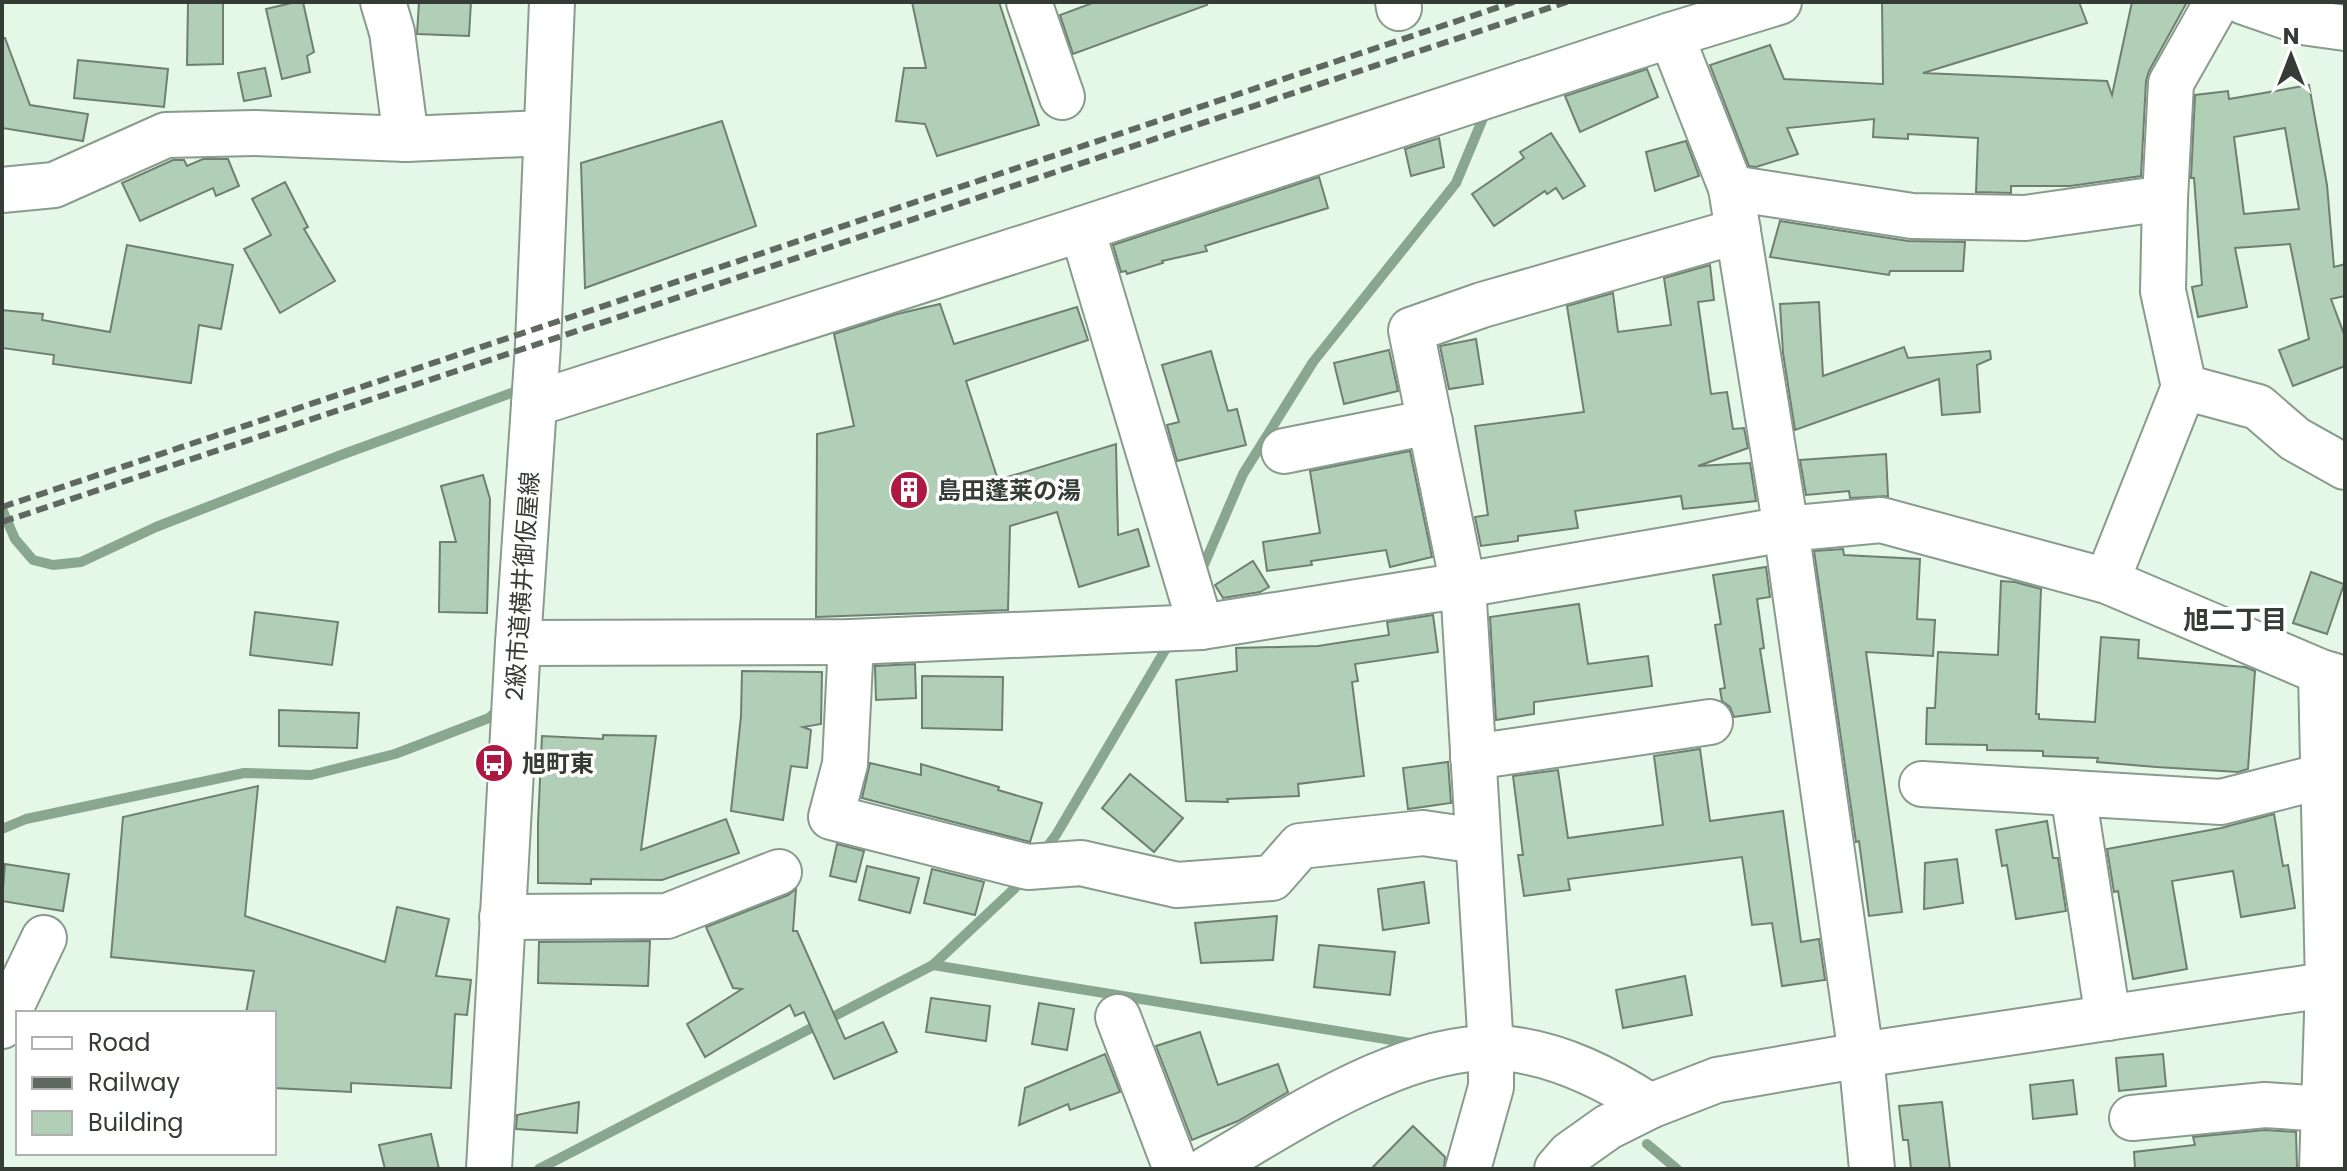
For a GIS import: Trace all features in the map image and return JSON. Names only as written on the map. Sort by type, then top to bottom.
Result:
[{"type":"street","points":[[383,2],[392,32],[406,139]]},
{"type":"street","name":"2級市道横井御仮屋線","points":[[489,1169],[534,404],[552,2]]},
{"type":"street","points":[[1029,2],[1062,97]]},
{"type":"street","points":[[534,404],[1779,2]]},
{"type":"street","points":[[2107,581],[2184,387],[2163,291],[2171,83],[2217,2]]},
{"type":"street","points":[[2244,2],[2302,22],[2345,28]]},
{"type":"street","points":[[1671,35],[1731,188],[1786,529],[1861,1055],[1872,1169]]},
{"type":"street","points":[[2,190],[54,185],[166,135],[255,133],[406,139],[546,133]]},
{"type":"street","points":[[1731,188],[1912,216],[2025,218],[2165,198]]},
{"type":"street","points":[[1082,229],[1201,627]]},
{"type":"street","points":[[1468,1169],[1491,1087],[1491,1049],[1463,585],[1411,330],[1482,305],[1738,231]]},
{"type":"street","points":[[2184,387],[2258,407],[2295,439],[2345,467]]},
{"type":"street","points":[[1284,451],[1430,422]]},
{"type":"street","points":[[518,643],[851,642],[1201,627],[1786,529],[1881,520],[2107,581],[2338,675],[2323,776],[2336,983],[2336,1085],[2322,1169]]},
{"type":"street","points":[[851,642],[845,764],[831,817],[1028,867],[1081,863],[1177,885],[1272,878],[1300,846],[1423,833],[1478,841]]},
{"type":"street","points":[[1473,757],[1710,722]]},
{"type":"street","points":[[1922,784],[2221,802],[2323,776]]},
{"type":"street","points":[[2073,793],[2108,1018]]},
{"type":"street","points":[[502,917],[667,916],[779,872]]},
{"type":"street","points":[[2,1026],[44,938]]},
{"type":"street","points":[[1557,1169],[1570,1154],[1608,1127],[1650,1106],[1717,1080],[1861,1055],[2336,983]]},
{"type":"street","points":[[1118,1017],[1176,1169]]},
{"type":"street","points":[[1207,1169],[1350,1088],[1406,1065],[1452,1051],[1507,1049],[1539,1054],[1624,1089],[1650,1106]]},
{"type":"street","points":[[2132,1118],[2265,1105],[2336,1085]]},
{"type":"building","points":[[188,2],[223,2],[223,64],[187,65]]},
{"type":"building","points":[[303,2],[314,52],[307,56],[310,72],[282,79],[266,9]]},
{"type":"building","points":[[419,2],[471,2],[469,36],[417,34]]},
{"type":"building","points":[[912,2],[999,2],[1039,125],[937,156],[925,124],[896,121],[904,68],[926,68]]},
{"type":"building","points":[[1095,2],[1206,2],[1207,5],[1073,54],[1060,15]]},
{"type":"building","points":[[1882,2],[2079,2],[2087,23],[1923,73],[2107,81],[2112,95],[2132,2],[2187,2],[2146,81],[2141,176],[2070,186],[2011,186],[2011,193],[1976,192],[1978,138],[1908,134],[1908,139],[1873,137],[1874,119],[1787,128],[1798,154],[1756,167],[1749,166],[1710,65],[1770,45],[1784,79],[1883,84]]},
{"type":"building","points":[[2,38],[5,38],[30,105],[88,114],[83,141],[2,128]]},
{"type":"building","points":[[78,60],[168,69],[164,107],[74,98]]},
{"type":"building","points":[[265,68],[271,96],[244,101],[238,73]]},
{"type":"building","points":[[1647,69],[1658,97],[1580,132],[1565,96]]},
{"type":"building","points":[[2309,85],[2327,185],[2334,267],[2345,264],[2345,296],[2331,299],[2345,337],[2345,366],[2293,386],[2279,350],[2309,339],[2290,244],[2235,248],[2247,307],[2198,317],[2192,287],[2202,285],[2194,178],[2191,178],[2195,95],[2228,91],[2229,99]],"holes":[[[2285,128],[2299,209],[2244,214],[2234,137]]]},
{"type":"building","points":[[722,121],[756,226],[585,288],[581,163]]},
{"type":"building","points":[[1551,133],[1585,186],[1563,199],[1556,188],[1547,194],[1545,191],[1494,226],[1472,194],[1524,158],[1520,152]]},
{"type":"building","points":[[1439,138],[1444,167],[1411,176],[1405,149]]},
{"type":"building","points":[[1686,141],[1699,176],[1655,191],[1646,152]]},
{"type":"building","points":[[203,159],[228,159],[239,186],[216,196],[213,188],[140,221],[122,183],[173,160],[184,160],[187,166]]},
{"type":"building","points":[[1319,177],[1328,208],[1205,246],[1207,251],[1162,261],[1127,274],[1126,271],[1121,272],[1113,245]]},
{"type":"building","points":[[285,182],[308,227],[304,229],[335,281],[280,313],[244,249],[271,235],[252,199]]},
{"type":"building","points":[[1780,221],[1908,241],[1965,242],[1963,271],[1890,271],[1889,275],[1770,257]]},
{"type":"building","points":[[127,245],[233,265],[221,329],[199,325],[191,383],[53,364],[54,355],[2,348],[2,310],[43,314],[42,320],[110,332]]},
{"type":"building","points":[[1710,265],[1714,300],[1698,302],[1711,394],[1727,392],[1733,429],[1744,428],[1748,448],[1698,466],[1750,463],[1756,501],[1683,509],[1681,496],[1575,511],[1578,528],[1518,536],[1518,541],[1481,546],[1475,517],[1488,515],[1475,426],[1584,412],[1567,306],[1613,293],[1618,332],[1671,325],[1664,278]]},
{"type":"building","points":[[1819,302],[1823,376],[1904,347],[1908,358],[1990,351],[1991,359],[1977,365],[1980,412],[1942,415],[1939,379],[1795,430],[1783,353],[1780,304]]},
{"type":"building","name":"島田蓬莱の湯","points":[[940,304],[954,344],[1077,307],[1088,340],[966,381],[998,480],[1116,444],[1118,535],[1138,529],[1149,566],[1079,587],[1057,512],[1010,526],[1008,610],[816,617],[817,434],[854,426],[834,334]]},
{"type":"building","points":[[1476,339],[1483,384],[1449,389],[1440,346]]},
{"type":"building","points":[[1389,350],[1398,391],[1344,404],[1334,363]]},
{"type":"building","points":[[1211,351],[1228,411],[1237,409],[1246,445],[1177,461],[1167,425],[1179,422],[1162,365]]},
{"type":"building","points":[[1410,451],[1432,557],[1390,567],[1386,550],[1267,571],[1263,542],[1320,533],[1310,471]]},
{"type":"building","points":[[1886,454],[1888,496],[1850,498],[1849,491],[1806,495],[1800,460]]},
{"type":"building","points":[[483,475],[490,499],[487,613],[439,612],[440,542],[456,542],[441,486]]},
{"type":"building","points":[[1843,549],[1844,555],[1920,559],[1917,619],[1935,620],[1933,656],[1866,652],[1902,912],[1869,916],[1814,551]]},
{"type":"building","points":[[1253,561],[1269,587],[1260,592],[1223,598],[1215,585]]},
{"type":"building","points":[[1766,567],[1770,597],[1757,599],[1764,648],[1760,649],[1770,712],[1734,717],[1730,707],[1722,701],[1720,689],[1725,688],[1715,625],[1721,624],[1713,575]]},
{"type":"building","points":[[2311,572],[2344,584],[2327,634],[2293,623]]},
{"type":"building","points":[[2001,581],[2041,589],[2036,714],[2039,714],[2039,719],[2095,722],[2101,637],[2139,640],[2138,658],[2245,667],[2255,671],[2248,769],[2238,772],[2156,767],[2097,762],[2098,758],[2043,756],[2043,751],[1987,750],[1987,745],[1926,744],[1927,708],[1935,708],[1938,652],[1998,655]]},
{"type":"building","points":[[1579,604],[1588,664],[1648,656],[1652,686],[1534,702],[1534,714],[1496,720],[1490,617]]},
{"type":"building","points":[[255,612],[338,622],[332,665],[250,655]]},
{"type":"building","points":[[1433,615],[1438,652],[1355,664],[1358,681],[1352,682],[1364,776],[1298,784],[1299,796],[1227,799],[1228,802],[1186,801],[1176,680],[1237,671],[1236,648],[1318,646],[1389,635],[1387,622]]},
{"type":"building","points":[[915,664],[916,698],[876,700],[875,666]]},
{"type":"building","points":[[742,671],[822,672],[821,724],[803,727],[811,730],[807,768],[791,766],[783,820],[731,811],[741,716]]},
{"type":"building","points":[[922,676],[1003,677],[1002,730],[922,728]]},
{"type":"building","points":[[279,710],[359,713],[357,748],[279,746]]},
{"type":"building","points":[[603,735],[656,736],[641,850],[726,819],[739,853],[662,880],[591,879],[591,884],[538,883],[542,736],[603,739]]},
{"type":"building","points":[[1700,749],[1710,821],[1783,811],[1801,942],[1819,939],[1825,980],[1782,986],[1772,923],[1752,925],[1742,857],[1568,879],[1570,890],[1524,896],[1518,855],[1523,855],[1513,776],[1558,770],[1568,838],[1663,825],[1654,756]]},
{"type":"building","points":[[1448,762],[1451,803],[1408,809],[1403,768]]},
{"type":"building","points":[[870,763],[921,775],[921,764],[1042,803],[1030,842],[862,798]]},
{"type":"building","points":[[1130,774],[1183,818],[1154,852],[1102,808]]},
{"type":"building","points":[[258,786],[245,916],[385,962],[397,907],[449,919],[436,976],[471,980],[467,1015],[455,1014],[451,1088],[351,1083],[351,1092],[276,1088],[276,1011],[246,1011],[254,971],[111,957],[123,817]]},
{"type":"building","points":[[2274,814],[2283,866],[2288,865],[2295,908],[2241,917],[2233,871],[2172,881],[2187,969],[2133,979],[2118,891],[2114,892],[2107,849],[2221,828]]},
{"type":"building","points":[[2047,821],[2053,858],[2058,858],[2066,911],[2016,919],[2007,865],[2002,866],[1996,830]]},
{"type":"building","points":[[837,844],[864,851],[856,882],[830,876]]},
{"type":"building","points":[[1957,859],[1963,903],[1924,909],[1925,863]]},
{"type":"building","points":[[5,864],[69,874],[63,911],[2,901]]},
{"type":"building","points":[[867,866],[919,878],[910,913],[859,900]]},
{"type":"building","points":[[932,869],[984,882],[975,915],[924,903]]},
{"type":"building","points":[[1424,882],[1429,923],[1383,930],[1378,889]]},
{"type":"building","points":[[796,889],[793,931],[797,931],[845,1039],[883,1022],[897,1052],[834,1079],[804,1012],[795,1016],[790,1005],[705,1057],[687,1024],[742,989],[733,988],[706,927],[788,895]]},
{"type":"building","points":[[1277,916],[1273,960],[1201,963],[1195,923]]},
{"type":"building","points":[[650,941],[648,986],[538,983],[539,942]]},
{"type":"building","points":[[1319,945],[1395,952],[1390,995],[1314,987]]},
{"type":"building","points":[[1685,976],[1692,1015],[1623,1028],[1616,990]]},
{"type":"building","points":[[931,998],[990,1006],[986,1041],[926,1032]]},
{"type":"building","points":[[1039,1003],[1074,1009],[1067,1050],[1032,1044]]},
{"type":"building","points":[[1200,1032],[1218,1085],[1278,1064],[1288,1092],[1238,1121],[1192,1140],[1156,1046]]},
{"type":"building","points":[[1105,1054],[1120,1092],[1070,1110],[1068,1104],[1019,1125],[1025,1088]]},
{"type":"building","points":[[2163,1054],[2166,1086],[2119,1091],[2116,1058]]},
{"type":"building","points":[[2073,1080],[2077,1114],[2033,1119],[2030,1085]]},
{"type":"building","points":[[579,1102],[577,1133],[516,1129],[517,1115]]},
{"type":"building","points":[[1942,1102],[1950,1169],[1911,1169],[1908,1140],[1903,1140],[1899,1106]]},
{"type":"building","points":[[1413,1126],[1445,1157],[1444,1169],[1371,1169]]},
{"type":"building","points":[[2265,1130],[2296,1132],[2297,1168],[2135,1169],[2134,1152],[2195,1145],[2193,1137]]},
{"type":"building","points":[[431,1134],[439,1169],[385,1169],[379,1145]]},
{"type":"waterway","points":[[1200,574],[1243,474],[1313,362],[1456,183],[1486,111]]},
{"type":"waterway","points":[[2,509],[15,539],[33,560],[53,565],[81,562],[156,527],[525,388]]},
{"type":"waterway","points":[[1043,852],[1171,640]]},
{"type":"waterway","points":[[2,829],[26,819],[244,773],[311,775],[395,754],[489,718],[500,708]]},
{"type":"waterway","points":[[539,1169],[933,965],[1024,877]]},
{"type":"waterway","points":[[933,965],[1410,1043],[1415,1047]]},
{"type":"waterway","points":[[1647,1144],[1677,1169]]},
{"type":"railway","points":[[2,507],[1514,2]]},
{"type":"railway","points":[[2,522],[1567,2]]},
{"type":"place","name":"島田蓬莱の湯","points":[[909,490]]},
{"type":"place","name":"旭町東","points":[[494,763]]},
{"type":"district","name":"旭二丁目","points":[[2235,620]]}]
